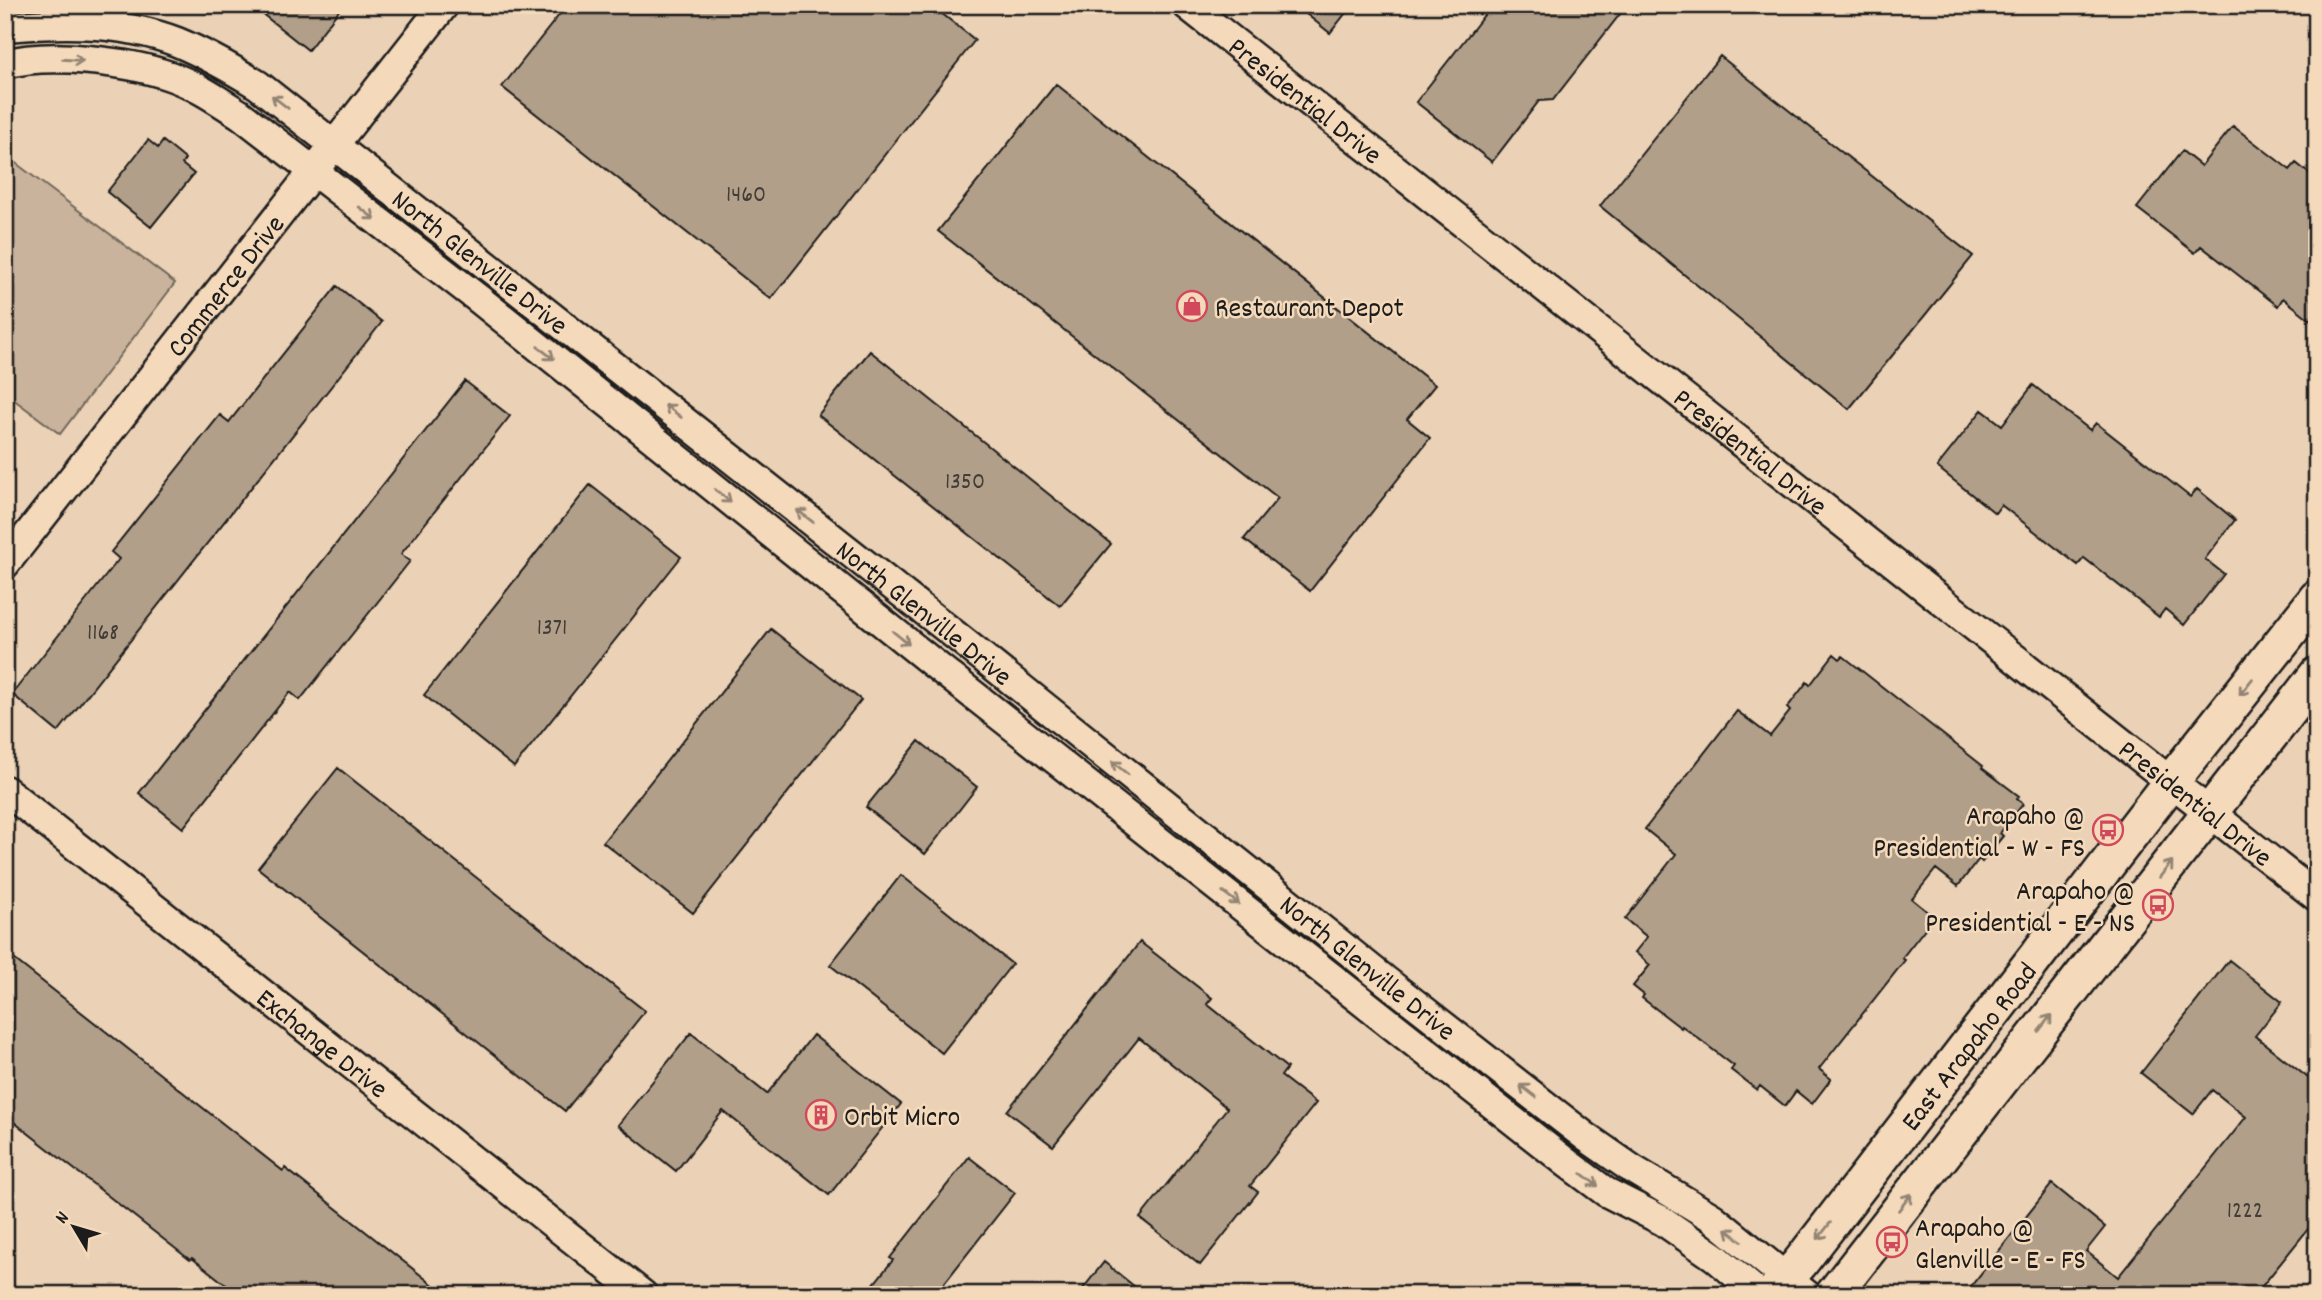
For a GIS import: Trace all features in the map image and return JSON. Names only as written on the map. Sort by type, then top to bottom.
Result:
[{"type":"main road","name":"East Arapaho Road","points":[[1782,1291],[1975,1035],[2317,598]]},
{"type":"main road","name":"East Arapaho Road","points":[[1833,1295],[2317,676]]},
{"type":"main road","points":[[1946,1150],[1948,1125],[1969,1087],[1975,1035]]},
{"type":"street","name":"Commerce Drive","points":[[5,564],[444,5]]},
{"type":"street","name":"Presidential Drive","points":[[1187,5],[2317,897]]},
{"type":"street","name":"North Glenville Drive","points":[[5,27],[44,24],[128,29],[174,41],[217,60],[258,85],[624,372],[1386,981],[1586,1137],[1632,1169],[1713,1218],[1782,1291]]},
{"type":"street","name":"North Glenville Drive","points":[[5,64],[21,60],[67,59],[141,68],[171,76],[209,93],[241,115],[480,300],[933,663],[1535,1139],[1606,1192],[1674,1228],[1715,1257],[1782,1291]]},
{"type":"street","points":[[480,300],[509,296],[530,299]]},
{"type":"street","points":[[603,398],[624,372]]},
{"type":"street","points":[[933,663],[955,635]]},
{"type":"street","name":"Exchange Drive","points":[[5,790],[643,1295]]},
{"type":"street","points":[[1139,826],[1160,800]]},
{"type":"street","points":[[1177,856],[1198,830]]},
{"type":"street","points":[[1535,1139],[1555,1111]]},
{"type":"shaded area","points":[[5,155],[175,283],[60,434],[5,393]]},
{"type":"building","points":[[251,5],[343,5],[308,50]]},
{"type":"building","points":[[567,5],[931,5],[975,40],[771,299],[502,87]]},
{"type":"building","points":[[1295,5],[1352,5],[1330,33]]},
{"type":"building","points":[[1492,5],[1627,5],[1553,100],[1539,101],[1492,162],[1416,102]]},
{"type":"building","points":[[1720,56],[1973,256],[1849,409],[1600,206]]},
{"type":"building","points":[[1056,84],[1435,385],[1407,419],[1430,438],[1310,591],[1244,539],[1278,498],[938,231]]},
{"type":"building","points":[[2233,126],[2290,170],[2296,163],[2317,180],[2317,325],[2283,298],[2278,306],[2201,246],[2195,253],[2137,208],[2182,151],[2201,166]]},
{"type":"building","points":[[148,140],[158,148],[163,141],[185,159],[182,164],[194,174],[151,227],[107,192]]},
{"type":"building","points":[[337,286],[382,322],[58,732],[12,694],[119,559],[111,552],[220,415],[229,422]]},
{"type":"building","points":[[870,351],[1111,544],[1060,606],[818,415]]},
{"type":"building","points":[[465,381],[510,416],[401,554],[410,561],[300,700],[290,692],[183,828],[139,793]]},
{"type":"building","points":[[2033,385],[2090,430],[2096,423],[2190,497],[2197,489],[2235,520],[2205,559],[2224,574],[2184,625],[2165,609],[2159,617],[2084,558],[2078,565],[2001,505],[1995,513],[1937,467],[1982,410],[2002,425]]},
{"type":"building","points":[[590,485],[681,557],[514,767],[424,695]]},
{"type":"building","points":[[771,629],[861,700],[693,913],[603,842]]},
{"type":"building","points":[[1834,654],[1840,659],[1843,656],[1983,766],[1982,768],[2019,796],[2017,799],[2023,804],[2000,833],[2003,836],[1982,862],[1979,859],[1958,886],[1936,869],[1912,899],[1934,917],[1902,958],[1905,960],[1819,1069],[1831,1079],[1812,1104],[1796,1091],[1785,1106],[1760,1086],[1757,1090],[1731,1070],[1734,1066],[1642,998],[1644,995],[1633,986],[1650,965],[1635,952],[1647,937],[1625,919],[1676,854],[1645,829],[1737,711],[1770,736],[1790,711],[1787,708],[1807,682],[1810,685]]},
{"type":"building","points":[[919,741],[977,787],[925,854],[866,807]]},
{"type":"building","points":[[338,768],[645,1011],[565,1111],[258,868]]},
{"type":"building","points":[[901,875],[1012,964],[942,1053],[830,965]]},
{"type":"building","points":[[1140,942],[1212,998],[1207,1004],[1287,1068],[1281,1076],[1316,1103],[1250,1186],[1258,1192],[1200,1265],[1140,1218],[1227,1108],[1139,1038],[1053,1146],[1007,1111]]},
{"type":"building","points":[[5,952],[283,1171],[285,1168],[446,1295],[239,1295],[192,1258],[190,1260],[5,1115]]},
{"type":"building","points":[[2229,960],[2282,1002],[2255,1036],[2317,1085],[2317,1218],[2255,1295],[1964,1295],[2052,1184],[2105,1227],[2086,1251],[2118,1277],[2246,1117],[2212,1090],[2193,1114],[2141,1073]]},
{"type":"building","points":[[691,1033],[767,1094],[813,1035],[901,1104],[829,1195],[723,1111],[676,1171],[618,1125]]},
{"type":"building","points":[[969,1157],[1015,1193],[935,1295],[865,1295],[893,1260],[890,1258]]},
{"type":"building","points":[[1104,1262],[1145,1295],[1078,1295]]},
{"type":"place","name":"Restaurant Depot","points":[[1192,306]]},
{"type":"place","name":"Arapaho @ Presidential - W - FS","points":[[2108,830]]},
{"type":"place","name":"Arapaho @ Presidential - E - NS","points":[[2158,905]]},
{"type":"place","name":"Orbit Micro","points":[[821,1115]]},
{"type":"place","name":"Arapaho @ Glenville - E - FS","points":[[1892,1242]]}]
